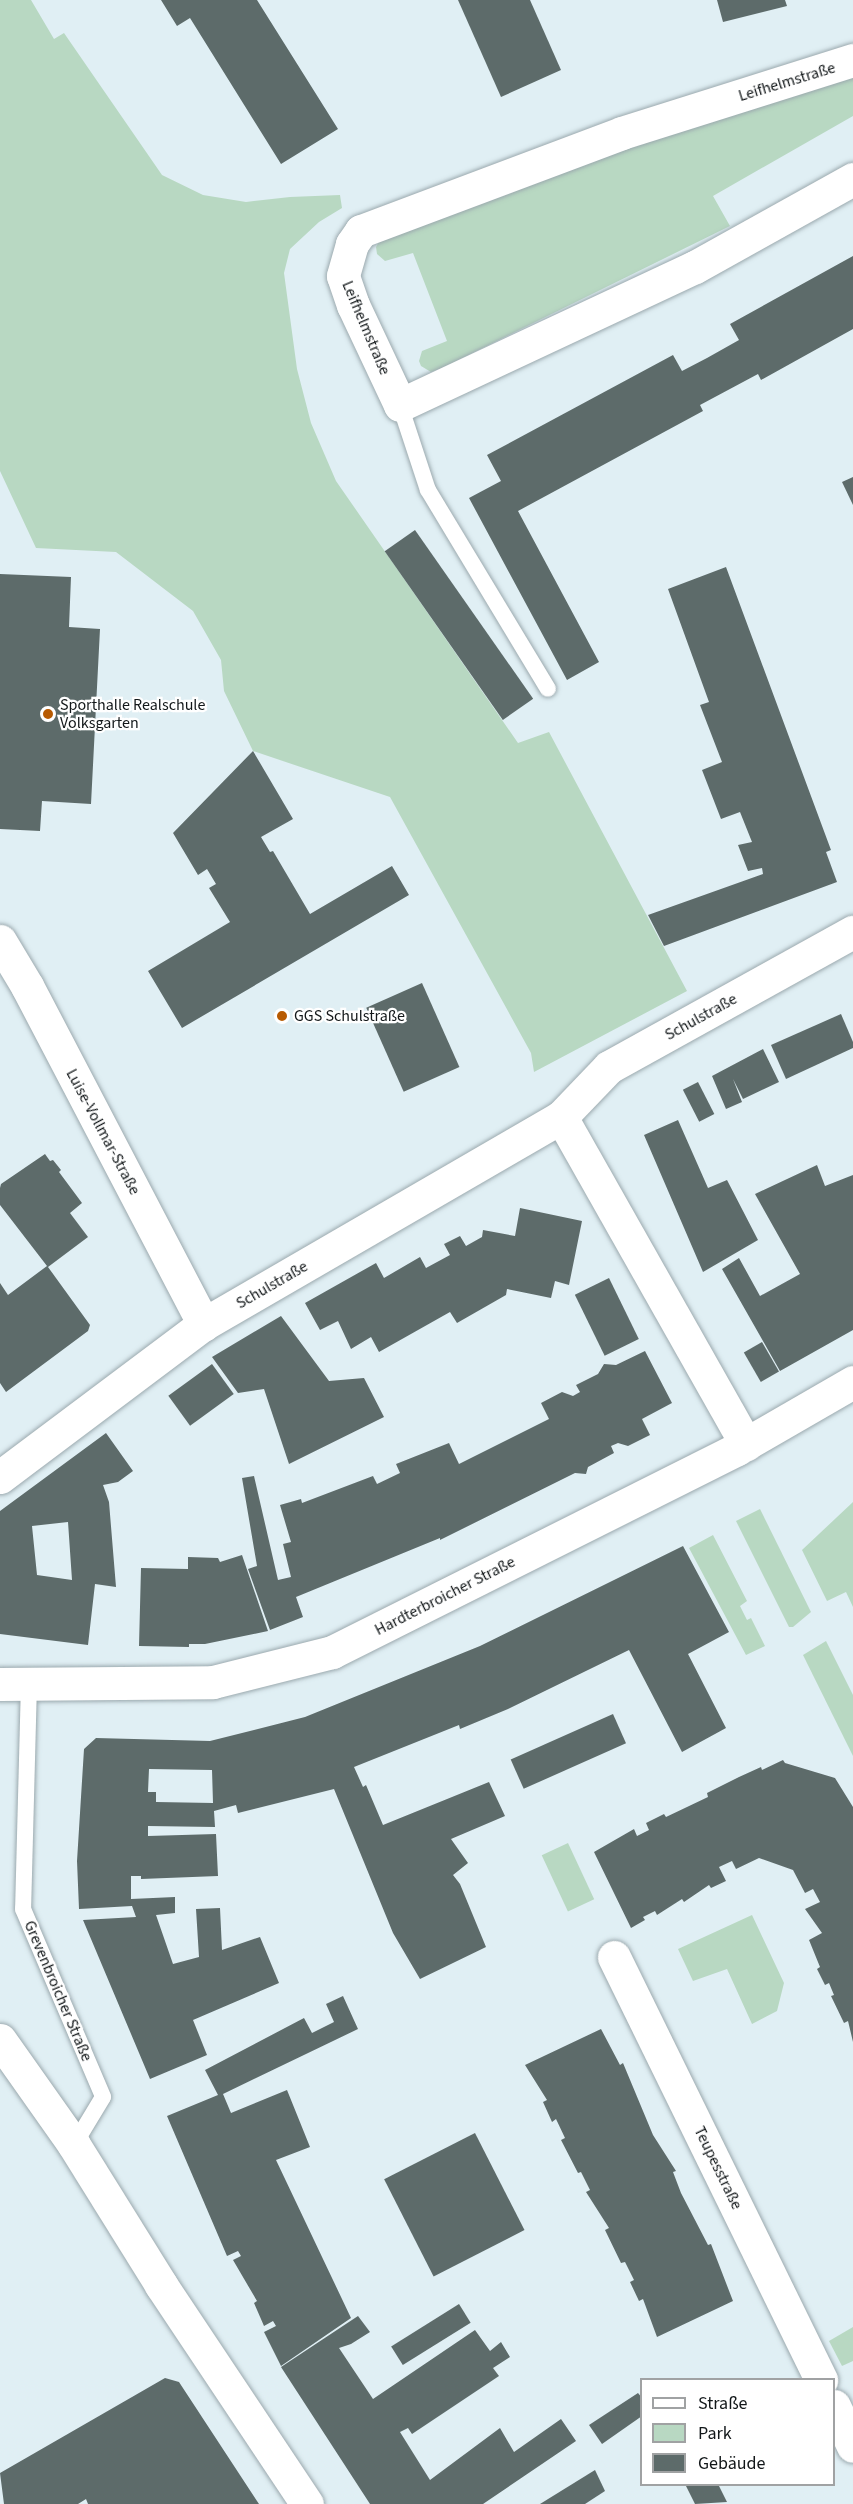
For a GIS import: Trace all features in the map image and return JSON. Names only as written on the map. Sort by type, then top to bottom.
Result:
[{"type":"street","name":"Leifhelmstraße","points":[[400,405],[352,305],[343,276],[352,244],[361,231],[622,133],[853,60]]},
{"type":"street","points":[[400,405],[695,267],[853,179]]},
{"type":"street","name":"Schulstraße","points":[[0,1477],[204,1324],[561,1117],[609,1067],[853,932]]},
{"type":"street","name":"Luise-Vollmar-Straße","points":[[0,941],[27,986],[204,1324]]},
{"type":"street","points":[[561,1117],[746,1444]]},
{"type":"street","name":"Hardterbroicher Straße","points":[[15,1684],[213,1682],[333,1652],[746,1444],[853,1382]]},
{"type":"street","name":"Teupesstraße","points":[[614,1957],[821,2378]]},
{"type":"street","points":[[0,2040],[74,2145],[161,2285],[308,2504]]},
{"type":"street","points":[[835,2408],[853,2446]]},
{"type":"lane","points":[[400,405],[428,490],[548,689]]},
{"type":"lane","name":"Grevenbroicher Straße","points":[[15,1684],[23,1909],[103,2097],[74,2145]]},
{"type":"green space","points":[[0,0],[31,0],[54,39],[64,33],[162,175],[203,195],[246,202],[340,195],[342,208],[319,222],[290,249],[284,273],[297,369],[311,423],[336,481],[518,743],[549,732],[687,991],[534,1072],[531,1053],[390,797],[253,751],[224,691],[221,660],[193,611],[116,552],[36,548],[0,471]]},
{"type":"green space","points":[[853,75],[853,116],[713,196],[730,226],[442,368],[431,372],[421,366],[419,361],[422,351],[447,341],[413,253],[385,261],[377,254],[376,247],[380,240],[628,148]]},
{"type":"green space","points":[[853,1502],[853,1607],[846,1592],[827,1601],[802,1550]]},
{"type":"green space","points":[[760,1509],[811,1612],[793,1627],[789,1627],[736,1521]]},
{"type":"green space","points":[[713,1535],[747,1601],[740,1606],[747,1620],[751,1618],[765,1646],[746,1655],[689,1548]]},
{"type":"green space","points":[[826,1641],[853,1695],[853,1756],[803,1655]]},
{"type":"green space","points":[[568,1843],[594,1899],[568,1911],[542,1855]]},
{"type":"green space","points":[[752,1915],[784,1983],[777,2011],[752,2024],[727,1969],[693,1981],[678,1949]]},
{"type":"green space","points":[[853,2327],[853,2361],[842,2366],[829,2341]]},
{"type":"building","points":[[161,0],[257,0],[338,129],[281,164],[190,18],[177,26]]},
{"type":"building","points":[[458,0],[530,0],[561,70],[501,97]]},
{"type":"building","points":[[717,0],[785,0],[787,6],[723,22]]},
{"type":"building","points":[[853,256],[853,329],[761,380],[758,374],[700,405],[703,411],[518,511],[599,662],[567,680],[469,498],[501,481],[487,455],[673,355],[682,371],[707,358],[739,340],[730,324]]},
{"type":"building","points":[[853,477],[853,505],[842,482]]},
{"type":"building","points":[[415,530],[533,699],[503,720],[385,551]]},
{"type":"building","points":[[726,567],[831,850],[826,852],[837,882],[664,946],[648,915],[763,874],[762,868],[748,871],[738,845],[752,842],[740,812],[721,819],[702,770],[722,762],[700,705],[709,702],[668,589]]},
{"type":"building","name":"Sporthalle Realschule Volksgarten","points":[[0,574],[71,577],[69,627],[100,629],[91,804],[42,801],[40,831],[0,829]]},
{"type":"building","points":[[253,751],[293,819],[261,837],[270,852],[273,851],[310,914],[392,866],[409,895],[182,1028],[148,971],[230,922],[209,888],[216,884],[207,869],[198,875],[173,833]]},
{"type":"building","points":[[422,983],[459,1067],[404,1092],[366,1008]]},
{"type":"building","points":[[841,1014],[853,1042],[853,1048],[786,1079],[771,1045]]},
{"type":"building","points":[[763,1049],[779,1082],[743,1099],[733,1079],[742,1102],[726,1109],[712,1076]]},
{"type":"building","points":[[698,1082],[714,1114],[699,1122],[683,1090]]},
{"type":"building","points":[[678,1120],[708,1188],[727,1180],[758,1240],[703,1272],[644,1135]]},
{"type":"building","points":[[45,1154],[61,1170],[59,1172],[82,1203],[70,1213],[88,1237],[48,1267],[90,1325],[88,1331],[6,1392],[0,1383],[0,1283],[8,1295],[47,1266],[0,1205],[0,1188],[1,1184]]},
{"type":"building","points":[[817,1165],[825,1186],[853,1175],[853,1330],[780,1371],[722,1269],[739,1258],[760,1296],[800,1274],[755,1194]]},
{"type":"building","points":[[520,1208],[582,1221],[569,1285],[555,1281],[551,1298],[507,1289],[506,1295],[457,1323],[450,1312],[379,1352],[371,1337],[351,1349],[338,1321],[320,1330],[305,1303],[376,1263],[384,1278],[420,1257],[426,1268],[450,1255],[444,1244],[460,1236],[466,1246],[482,1237],[483,1230],[515,1236]]},
{"type":"building","points":[[609,1278],[639,1339],[605,1356],[575,1295]]},
{"type":"building","points":[[281,1316],[329,1381],[364,1378],[384,1417],[289,1464],[264,1389],[238,1393],[212,1357]]},
{"type":"building","points":[[762,1342],[779,1371],[761,1382],[744,1352]]},
{"type":"building","points":[[645,1351],[672,1403],[642,1419],[650,1435],[628,1446],[618,1443],[611,1446],[614,1453],[588,1467],[586,1474],[575,1473],[440,1540],[440,1538],[296,1597],[303,1617],[270,1630],[248,1569],[257,1566],[242,1478],[254,1476],[278,1580],[291,1577],[283,1544],[291,1542],[280,1505],[301,1499],[302,1503],[373,1476],[377,1484],[400,1473],[396,1464],[449,1443],[459,1464],[549,1419],[541,1403],[562,1392],[573,1396],[580,1392],[576,1385],[598,1374],[604,1364],[616,1365]]},
{"type":"building","points":[[212,1364],[234,1394],[190,1426],[168,1396]]},
{"type":"building","points":[[106,1433],[133,1471],[118,1482],[103,1485],[109,1502],[116,1587],[95,1584],[88,1645],[0,1634],[0,1511]],"holes":[[[68,1522],[72,1580],[37,1575],[32,1526]]]},
{"type":"building","points":[[683,1546],[729,1632],[688,1654],[726,1728],[682,1752],[629,1650],[508,1709],[460,1729],[459,1725],[354,1767],[363,1787],[366,1785],[383,1825],[489,1782],[505,1816],[451,1839],[468,1863],[453,1875],[460,1884],[486,1947],[420,1979],[393,1933],[334,1789],[238,1813],[236,1805],[214,1811],[215,1827],[148,1826],[148,1836],[216,1834],[218,1876],[141,1879],[141,1876],[131,1876],[131,1899],[175,1897],[175,1913],[156,1915],[173,1964],[199,1957],[196,1909],[220,1908],[222,1950],[260,1937],[279,1983],[193,2020],[207,2055],[150,2079],[83,1920],[136,1917],[132,1906],[79,1909],[77,1861],[84,1749],[96,1738],[210,1741],[305,1717],[480,1646]],"holes":[[[149,1769],[212,1770],[213,1803],[156,1802],[156,1792],[148,1792]]]},
{"type":"building","points":[[242,1555],[268,1631],[205,1644],[189,1644],[189,1647],[139,1646],[141,1568],[188,1569],[188,1557],[218,1558],[220,1562]]},
{"type":"building","points":[[613,1714],[626,1743],[524,1789],[511,1760]]},
{"type":"building","points":[[783,1760],[785,1763],[835,1778],[853,1807],[853,2042],[848,2021],[844,2023],[831,1996],[834,1995],[829,1983],[825,1985],[817,1969],[820,1967],[809,1940],[822,1933],[805,1909],[820,1902],[813,1889],[805,1893],[793,1870],[759,1858],[736,1869],[732,1861],[719,1867],[726,1881],[711,1888],[709,1885],[684,1902],[682,1899],[657,1915],[655,1911],[643,1917],[645,1920],[631,1928],[594,1852],[634,1829],[637,1836],[649,1830],[646,1823],[664,1814],[666,1817],[708,1797],[707,1793],[739,1777]]},
{"type":"building","points":[[343,1996],[358,2029],[223,2094],[231,2113],[287,2090],[310,2147],[276,2160],[351,2318],[281,2366],[264,2332],[276,2326],[273,2321],[264,2326],[254,2303],[257,2301],[233,2260],[241,2256],[238,2251],[227,2256],[167,2116],[218,2095],[205,2070],[304,2018],[312,2033],[334,2022],[326,2004]]},
{"type":"building","points":[[601,2029],[620,2065],[623,2063],[653,2135],[676,2171],[673,2172],[681,2193],[708,2245],[711,2244],[733,2301],[657,2337],[643,2299],[639,2301],[630,2282],[634,2280],[625,2262],[621,2263],[605,2230],[609,2228],[586,2192],[590,2190],[581,2172],[578,2173],[561,2140],[565,2138],[556,2119],[552,2122],[543,2102],[547,2100],[525,2065]]},
{"type":"building","points":[[475,2133],[524,2230],[434,2276],[384,2179]]},
{"type":"building","points":[[459,2304],[471,2323],[403,2365],[391,2346]]},
{"type":"building","points":[[358,2316],[370,2332],[351,2344],[339,2348],[373,2399],[475,2330],[490,2351],[501,2342],[510,2357],[493,2368],[499,2376],[412,2434],[408,2428],[400,2432],[430,2480],[500,2428],[514,2452],[561,2419],[576,2441],[483,2504],[370,2504],[281,2367]]},
{"type":"building","points":[[165,2378],[179,2382],[259,2504],[88,2504],[86,2499],[78,2504],[4,2504],[0,2473]]},
{"type":"building","points":[[638,2393],[640,2396],[640,2417],[602,2444],[589,2425]]},
{"type":"building","points":[[595,2470],[605,2491],[585,2504],[540,2504]]},
{"type":"building","points":[[686,2486],[719,2486],[727,2502],[695,2504]]},
{"type":"place","name":"Sporthalle Realschule Volksgarten","points":[[48,714]]},
{"type":"place","name":"GGS Schulstraße","points":[[282,1016]]}]
